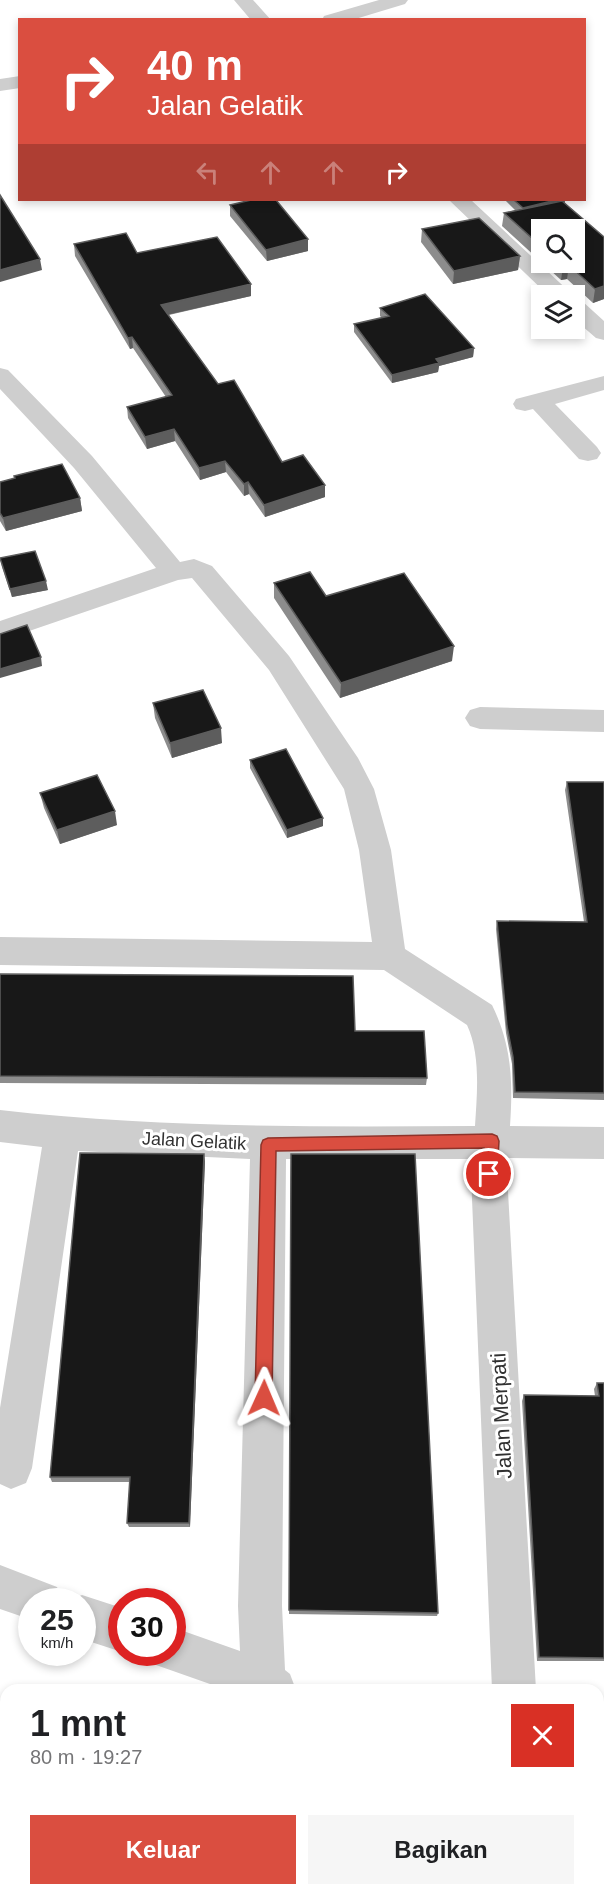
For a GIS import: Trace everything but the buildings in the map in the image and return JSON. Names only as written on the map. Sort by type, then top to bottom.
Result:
[{"type":"street","points":[[243,0],[260,18]]},
{"type":"street","points":[[338,18],[399,0]]},
{"type":"street","points":[[0,85],[18,82]]},
{"type":"street","points":[[460,201],[551,285]]},
{"type":"street","points":[[585,316],[604,333]]},
{"type":"street","points":[[0,375],[83,462],[174,572]]},
{"type":"street","points":[[588,453],[531,402],[604,383]]},
{"type":"street","points":[[0,631],[174,572],[189,568],[198,569],[221,591],[279,663],[347,766],[359,789],[375,850],[390,956],[0,951]]},
{"type":"street","points":[[480,718],[604,721]]},
{"type":"street","name":"Jalan Merpati","points":[[390,956],[464,1003],[480,1015],[488,1027],[495,1092],[489,1174],[514,1684]]},
{"type":"street","name":"Jalan Gelatik","points":[[0,1126],[62,1134],[268,1145],[492,1141],[604,1143]]},
{"type":"street","points":[[11,1468],[62,1134]]},
{"type":"street","points":[[265,1684],[260,1606],[268,1145]]},
{"type":"street","points":[[0,1587],[18,1593]]},
{"type":"street","points":[[186,1654],[258,1684]]},
{"type":"route","points":[[264,1398],[268,1145],[492,1141],[489,1174]]}]
